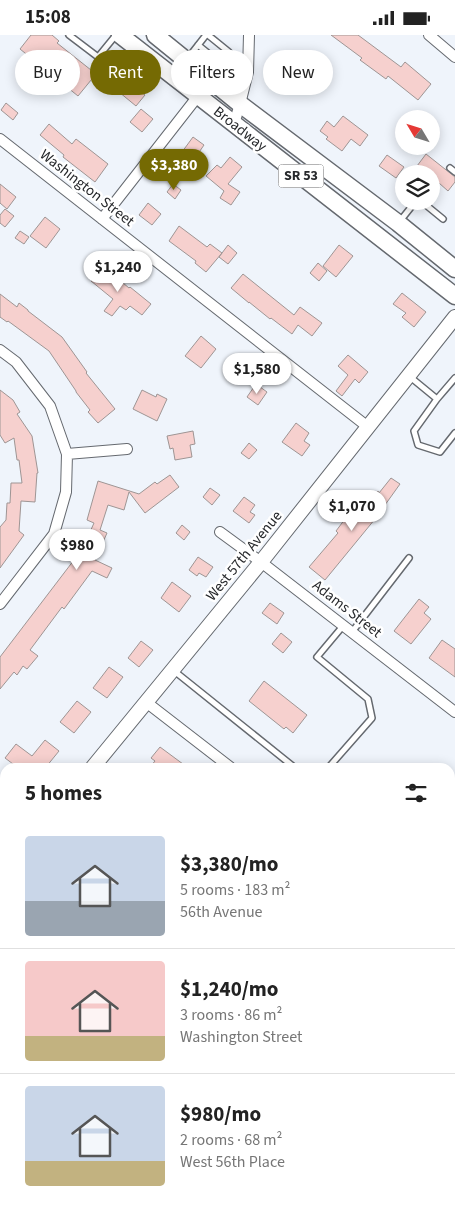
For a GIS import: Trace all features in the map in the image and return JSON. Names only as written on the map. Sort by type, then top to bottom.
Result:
[{"type":"main road","name":"Broadway","points":[[120,35],[455,296]]},
{"type":"main road","name":"Broadway","points":[[163,39],[174,50]]},
{"type":"main road","name":"Broadway","points":[[229,95],[398,223],[455,269]]},
{"type":"street","points":[[248,35],[248,50]]},
{"type":"street","points":[[429,35],[455,57]]},
{"type":"street","points":[[234,124],[242,95]]},
{"type":"street","points":[[102,219],[198,96]]},
{"type":"street","name":"Washington Street","points":[[0,139],[368,427]]},
{"type":"street","name":"West 57th Avenue","points":[[97,763],[261,562],[455,317]]},
{"type":"street","points":[[0,350],[16,362],[50,406],[67,454],[66,492],[54,534],[0,605]]},
{"type":"street","points":[[67,454],[127,449]]},
{"type":"street","name":"Adams Street","points":[[220,532],[455,712]]},
{"type":"street","points":[[146,702],[225,763]]},
{"type":"lane","points":[[69,35],[98,57],[116,35]]},
{"type":"lane","points":[[194,50],[207,35],[228,50]]},
{"type":"lane","points":[[198,45],[204,50]]},
{"type":"lane","points":[[398,223],[409,210]]},
{"type":"lane","points":[[432,210],[443,219]]},
{"type":"lane","points":[[409,376],[437,399]]},
{"type":"lane","points":[[455,378],[414,431],[418,445],[440,452],[455,433]]},
{"type":"lane","points":[[352,632],[409,558]]},
{"type":"lane","points":[[333,763],[372,718],[368,699],[317,657],[343,625]]},
{"type":"lane","points":[[172,670],[289,763]]},
{"type":"building","points":[[31,35],[52,35],[59,41],[57,43],[66,50],[21,50],[20,49]]},
{"type":"building","points":[[331,35],[358,35],[401,67],[405,62],[431,84],[418,100],[388,76],[386,79],[360,60],[362,58]]},
{"type":"building","points":[[80,61],[90,69],[90,81],[80,94]]},
{"type":"building","points":[[123,95],[145,95],[136,106]]},
{"type":"building","points":[[6,103],[18,113],[13,120],[1,110]]},
{"type":"building","points":[[141,109],[153,119],[142,132],[130,122]]},
{"type":"building","points":[[343,116],[368,135],[360,146],[351,139],[342,151],[326,139],[328,137],[320,131],[327,121],[334,127]]},
{"type":"building","points":[[49,124],[72,144],[76,139],[108,164],[95,182],[63,157],[64,155],[40,135]]},
{"type":"building","points":[[193,137],[204,145],[193,161],[182,152]]},
{"type":"building","points":[[387,155],[401,165],[395,165],[395,177],[379,166]]},
{"type":"building","points":[[427,155],[440,165],[418,165]]},
{"type":"building","points":[[230,157],[242,167],[228,184],[240,192],[231,205],[220,198],[224,191],[206,176],[217,165],[221,168]]},
{"type":"building","points":[[440,165],[455,177],[455,182],[448,191],[440,184]]},
{"type":"building","points":[[0,184],[16,197],[7,209],[0,203]]},
{"type":"building","points":[[173,184],[181,190],[175,199],[167,192]]},
{"type":"building","points":[[148,203],[161,214],[152,225],[139,215]]},
{"type":"building","points":[[5,209],[14,216],[5,227],[0,223],[0,215]]},
{"type":"building","points":[[45,217],[60,229],[46,248],[30,236]]},
{"type":"building","points":[[179,226],[207,247],[210,244],[222,253],[206,272],[195,263],[196,261],[169,241]]},
{"type":"building","points":[[20,231],[29,237],[24,244],[15,238]]},
{"type":"building","points":[[228,245],[237,253],[228,264],[219,257]]},
{"type":"building","points":[[339,245],[353,256],[336,277],[323,266]]},
{"type":"building","points":[[318,263],[327,271],[319,281],[310,273]]},
{"type":"building","points":[[96,265],[108,275],[110,272],[151,304],[142,315],[130,306],[126,310],[120,306],[112,316],[104,311],[113,299],[91,281],[93,279],[88,274]]},
{"type":"building","points":[[243,274],[294,315],[300,307],[322,323],[312,336],[298,325],[292,334],[231,288]]},
{"type":"building","points":[[402,293],[426,312],[414,327],[402,317],[406,313],[393,304]]},
{"type":"building","points":[[0,294],[17,307],[19,303],[62,337],[86,373],[115,409],[98,423],[88,412],[90,410],[49,351],[0,317]]},
{"type":"building","points":[[201,336],[216,349],[201,368],[185,356]]},
{"type":"building","points":[[348,355],[368,372],[359,383],[355,379],[342,396],[336,391],[348,375],[338,366]]},
{"type":"building","points":[[256,384],[267,392],[258,405],[247,397]]},
{"type":"building","points":[[0,390],[13,400],[20,412],[17,414],[32,436],[38,473],[35,502],[21,501],[19,531],[24,535],[0,568],[0,527],[6,520],[7,503],[10,503],[11,483],[22,483],[14,438],[5,443],[0,435]]},
{"type":"building","points":[[142,390],[156,397],[157,394],[167,399],[157,421],[133,409]]},
{"type":"building","points":[[296,423],[309,433],[304,441],[310,445],[302,456],[282,442]]},
{"type":"building","points":[[193,431],[195,444],[190,445],[192,457],[175,460],[173,448],[170,449],[167,436]]},
{"type":"building","points":[[249,443],[257,450],[249,459],[241,453]]},
{"type":"building","points":[[170,475],[179,487],[145,513],[129,492],[124,510],[108,505],[100,530],[107,533],[95,560],[112,568],[107,578],[92,571],[30,650],[38,656],[27,669],[23,666],[17,675],[14,672],[0,689],[0,657],[77,556],[74,555],[80,541],[85,543],[94,523],[87,520],[98,481],[139,494],[155,482],[157,484]]},
{"type":"building","points":[[391,478],[400,484],[375,519],[325,580],[309,567],[338,533],[336,531],[345,519],[351,524]]},
{"type":"building","points":[[210,488],[220,495],[212,505],[203,497]]},
{"type":"building","points":[[244,497],[255,505],[250,512],[255,515],[249,523],[233,511]]},
{"type":"building","points":[[182,525],[190,532],[184,540],[176,533]]},
{"type":"building","points":[[198,557],[213,567],[206,577],[199,573],[197,576],[189,570]]},
{"type":"building","points":[[172,582],[191,596],[179,612],[161,598]]},
{"type":"building","points":[[419,599],[429,607],[424,613],[431,619],[411,644],[394,631]]},
{"type":"building","points":[[270,603],[284,613],[277,624],[262,613]]},
{"type":"building","points":[[281,633],[292,642],[283,653],[272,644]]},
{"type":"building","points":[[442,640],[455,649],[455,677],[429,658]]},
{"type":"building","points":[[141,641],[153,650],[139,667],[128,658]]},
{"type":"building","points":[[109,667],[123,677],[107,698],[93,688]]},
{"type":"building","points":[[264,681],[307,715],[293,733],[286,727],[284,729],[249,701]]},
{"type":"building","points":[[77,701],[91,712],[74,733],[60,722]]},
{"type":"building","points":[[45,740],[59,751],[49,763],[12,763],[5,758],[16,744],[32,756]]},
{"type":"building","points":[[160,747],[182,763],[153,763],[155,761],[151,758]]}]
